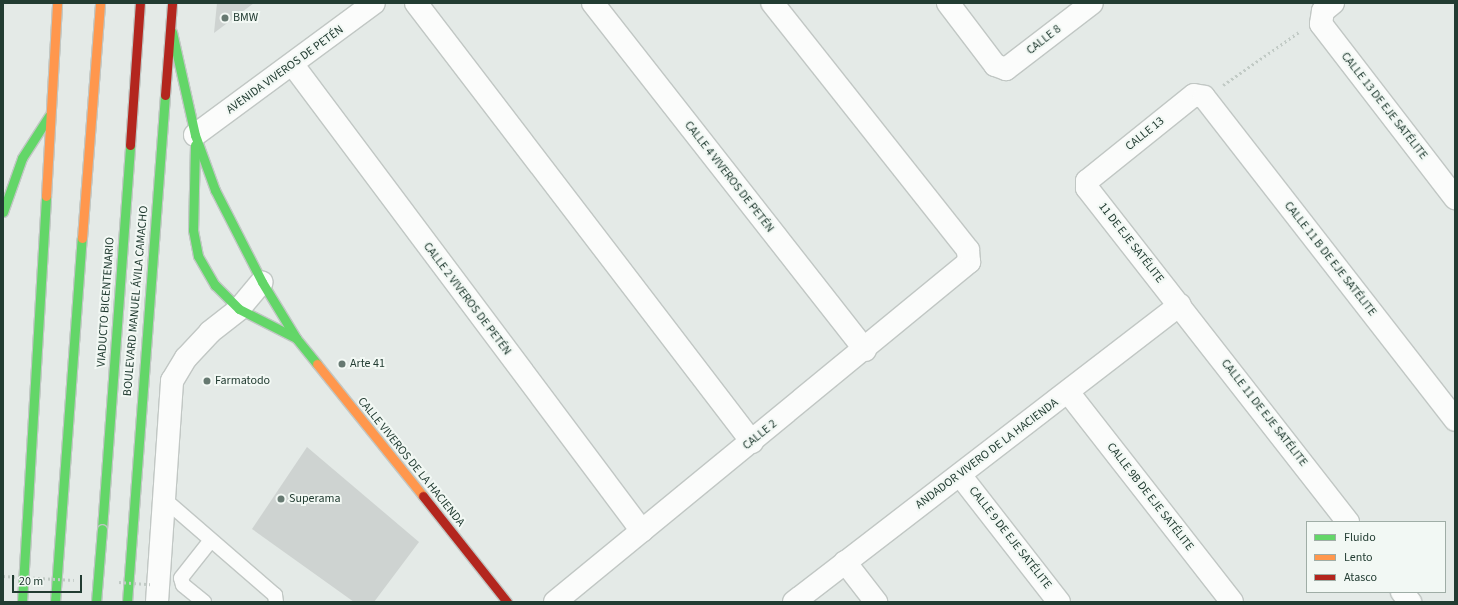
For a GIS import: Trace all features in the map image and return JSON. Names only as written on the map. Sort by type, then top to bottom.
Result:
[{"type":"main road","points":[[22,602],[57,3]]},
{"type":"main road","points":[[55,602],[100,3]]},
{"type":"main road","name":"VIADUCTO BICENTENARIO","points":[[96,602],[140,3]]},
{"type":"main road","name":"BOULEVARD MANUEL ÁVILA CAMACHO","points":[[126,602],[172,3]]},
{"type":"main road","name":"CALLE VIVEROS DE LA HACIENDA","points":[[171,28],[195,135],[215,190],[262,282],[296,338],[507,602]]},
{"type":"main road","points":[[3,212],[22,158],[50,116]]},
{"type":"main road","name":"CALLE VIVEROS DE LA HACIENDA","points":[[195,135],[193,230],[198,256],[215,285],[239,310],[296,338]]},
{"type":"street","name":"AVENIDA VIVEROS DE PETÉN","points":[[195,135],[293,66],[374,3]]},
{"type":"street","points":[[416,3],[752,442]]},
{"type":"street","name":"CALLE 4 VIVEROS DE PETÉN","points":[[593,3],[865,350]]},
{"type":"street","name":"CALLE 2","points":[[555,602],[966,268],[970,257],[968,250],[772,3]]},
{"type":"street","name":"CALLE 8","points":[[948,3],[996,65],[1006,69],[1092,3]]},
{"type":"street","name":"CALLE 13 DE EJE SATÉLITE","points":[[1325,11],[1321,24],[1455,198]]},
{"type":"street","name":"CALLE 2 VIVEROS DE PETÉN","points":[[293,66],[642,531]]},
{"type":"street","name":"CALLE 13","points":[[1087,180],[1194,94],[1204,97]]},
{"type":"street","name":"CALLE 11 B DE EJE SATÉLITE","points":[[1204,97],[1455,420]]},
{"type":"street","name":"11 DE EJE SATÉLITE","points":[[1087,180],[1088,188],[1180,305]]},
{"type":"street","points":[[157,602],[172,381],[186,358],[210,332],[239,310],[262,282]]},
{"type":"street","name":"ANDADOR VIVERO DE LA HACIENDA","points":[[794,602],[1180,305]]},
{"type":"street","name":"CALLE 11 DE EJE SATÉLITE","points":[[1180,305],[1347,521]]},
{"type":"street","name":"CALLE 9B DE EJE SATÉLITE","points":[[1068,392],[1232,602]]},
{"type":"street","name":"CALLE 9 DE EJE SATÉLITE","points":[[960,475],[1059,602]]},
{"type":"street","points":[[846,562],[876,602]]},
{"type":"street","points":[[1403,593],[1410,602]]},
{"type":"lane","points":[[164,500],[275,595],[276,602]]},
{"type":"lane","points":[[204,602],[183,585],[181,578],[211,540]]},
{"type":"path","points":[[1204,97],[1325,11]]},
{"type":"building","name":"BMW","points":[[217,3],[254,3],[214,33]]},
{"type":"building","points":[[307,447],[419,542],[374,602],[354,602],[252,529]]},
{"type":"traffic: fast","points":[[172,32],[195,135],[215,190],[262,282],[296,338],[317,364]]},
{"type":"traffic: fast","points":[[127,602],[165,95]]},
{"type":"traffic: fast","points":[[3,212],[22,158],[49,116]]},
{"type":"traffic: fast","points":[[102,529],[130,145]]},
{"type":"traffic: fast","points":[[195,145],[193,230],[198,256],[215,285],[239,309],[296,338]]},
{"type":"traffic: fast","points":[[22,602],[46,196]]},
{"type":"traffic: fast","points":[[55,602],[82,238]]},
{"type":"traffic: fast","points":[[96,602],[102,529]]},
{"type":"traffic: slow","points":[[46,196],[57,3]]},
{"type":"traffic: slow","points":[[82,238],[100,3]]},
{"type":"traffic: slow","points":[[317,364],[423,496]]},
{"type":"traffic: jam","points":[[130,145],[140,3]]},
{"type":"traffic: jam","points":[[165,95],[172,3]]},
{"type":"traffic: jam","points":[[423,496],[507,602]]},
{"type":"place","name":"BMW","points":[[225,18]]},
{"type":"place","name":"Arte 41","points":[[342,364]]},
{"type":"place","name":"Farmatodo","points":[[207,381]]},
{"type":"place","name":"Superama","points":[[281,499]]}]
